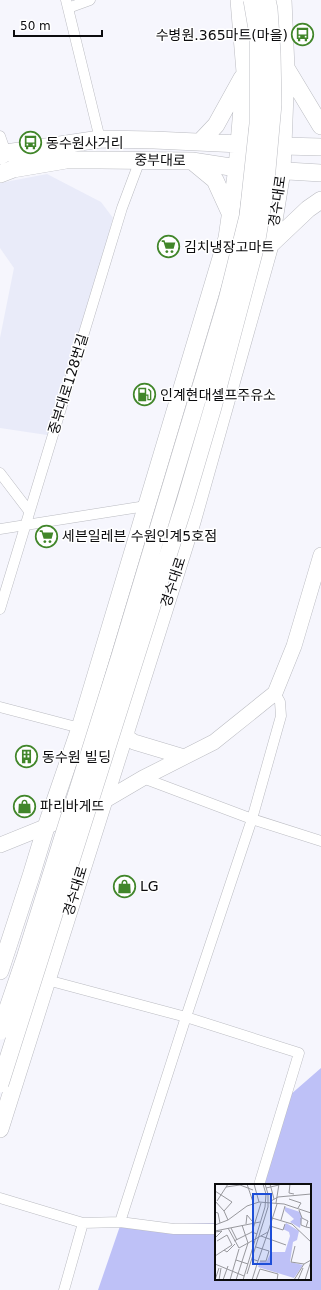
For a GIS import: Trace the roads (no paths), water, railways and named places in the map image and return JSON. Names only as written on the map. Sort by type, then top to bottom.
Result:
[{"type":"main road","points":[[0,971],[46,827],[80,728],[227,238],[237,168],[245,72],[239,0]]},
{"type":"main road","points":[[0,1031],[27,951],[120,656],[227,300],[248,216],[258,124],[258,35],[252,0]]},
{"type":"main road","points":[[0,1084],[182,510],[256,245],[264,192],[272,104],[272,53],[267,0]]},
{"type":"main road","name":"경수대로","points":[[0,1129],[192,522],[270,245],[282,171],[286,68],[283,0]]},
{"type":"main road","points":[[286,68],[321,126]]},
{"type":"main road","points":[[200,142],[216,125],[245,72]]},
{"type":"main road","name":"중부대로","points":[[3,154],[100,139],[321,147]]},
{"type":"main road","name":"중부대로","points":[[0,174],[13,169],[66,160],[192,161],[237,168],[321,173]]},
{"type":"main road","points":[[192,161],[215,180],[231,214]]},
{"type":"main road","points":[[270,245],[308,209],[321,200]]},
{"type":"street","points":[[90,0],[67,4],[100,139]]},
{"type":"street","points":[[0,136],[3,154]]},
{"type":"street","name":"중부대로128번길","points":[[0,609],[122,208],[140,160]]},
{"type":"street","points":[[0,473],[29,511]]},
{"type":"street","points":[[0,529],[146,506]]},
{"type":"street","points":[[0,845],[102,803],[143,778],[214,742],[275,693],[294,646],[318,578],[321,555]]},
{"type":"street","points":[[120,1222],[252,819],[281,716],[280,702],[275,693]]},
{"type":"street","points":[[0,707],[80,728]]},
{"type":"street","points":[[126,730],[128,738],[134,742],[184,757]]},
{"type":"street","points":[[143,778],[252,819],[321,841]]},
{"type":"street","points":[[47,980],[186,1017],[300,1053],[259,1184]]},
{"type":"street","points":[[0,1198],[83,1223],[120,1222],[174,1229],[215,1229]]},
{"type":"street","points":[[64,1290],[83,1223]]},
{"type":"place","name":"수병원.365마트(마을)","points":[[303,35]]},
{"type":"place","name":"동수원사거리","points":[[31,143]]},
{"type":"place","name":"김치냉장고마트","points":[[168,247]]},
{"type":"place","name":"인계현대셀프주유소","points":[[144,395]]},
{"type":"place","name":"세븐일레븐 수원인계5호점","points":[[46,536]]},
{"type":"place","name":"동수원 빌딩","points":[[27,757]]},
{"type":"place","name":"파리바게뜨","points":[[24,806]]},
{"type":"place","name":"LG","points":[[124,886]]}]
